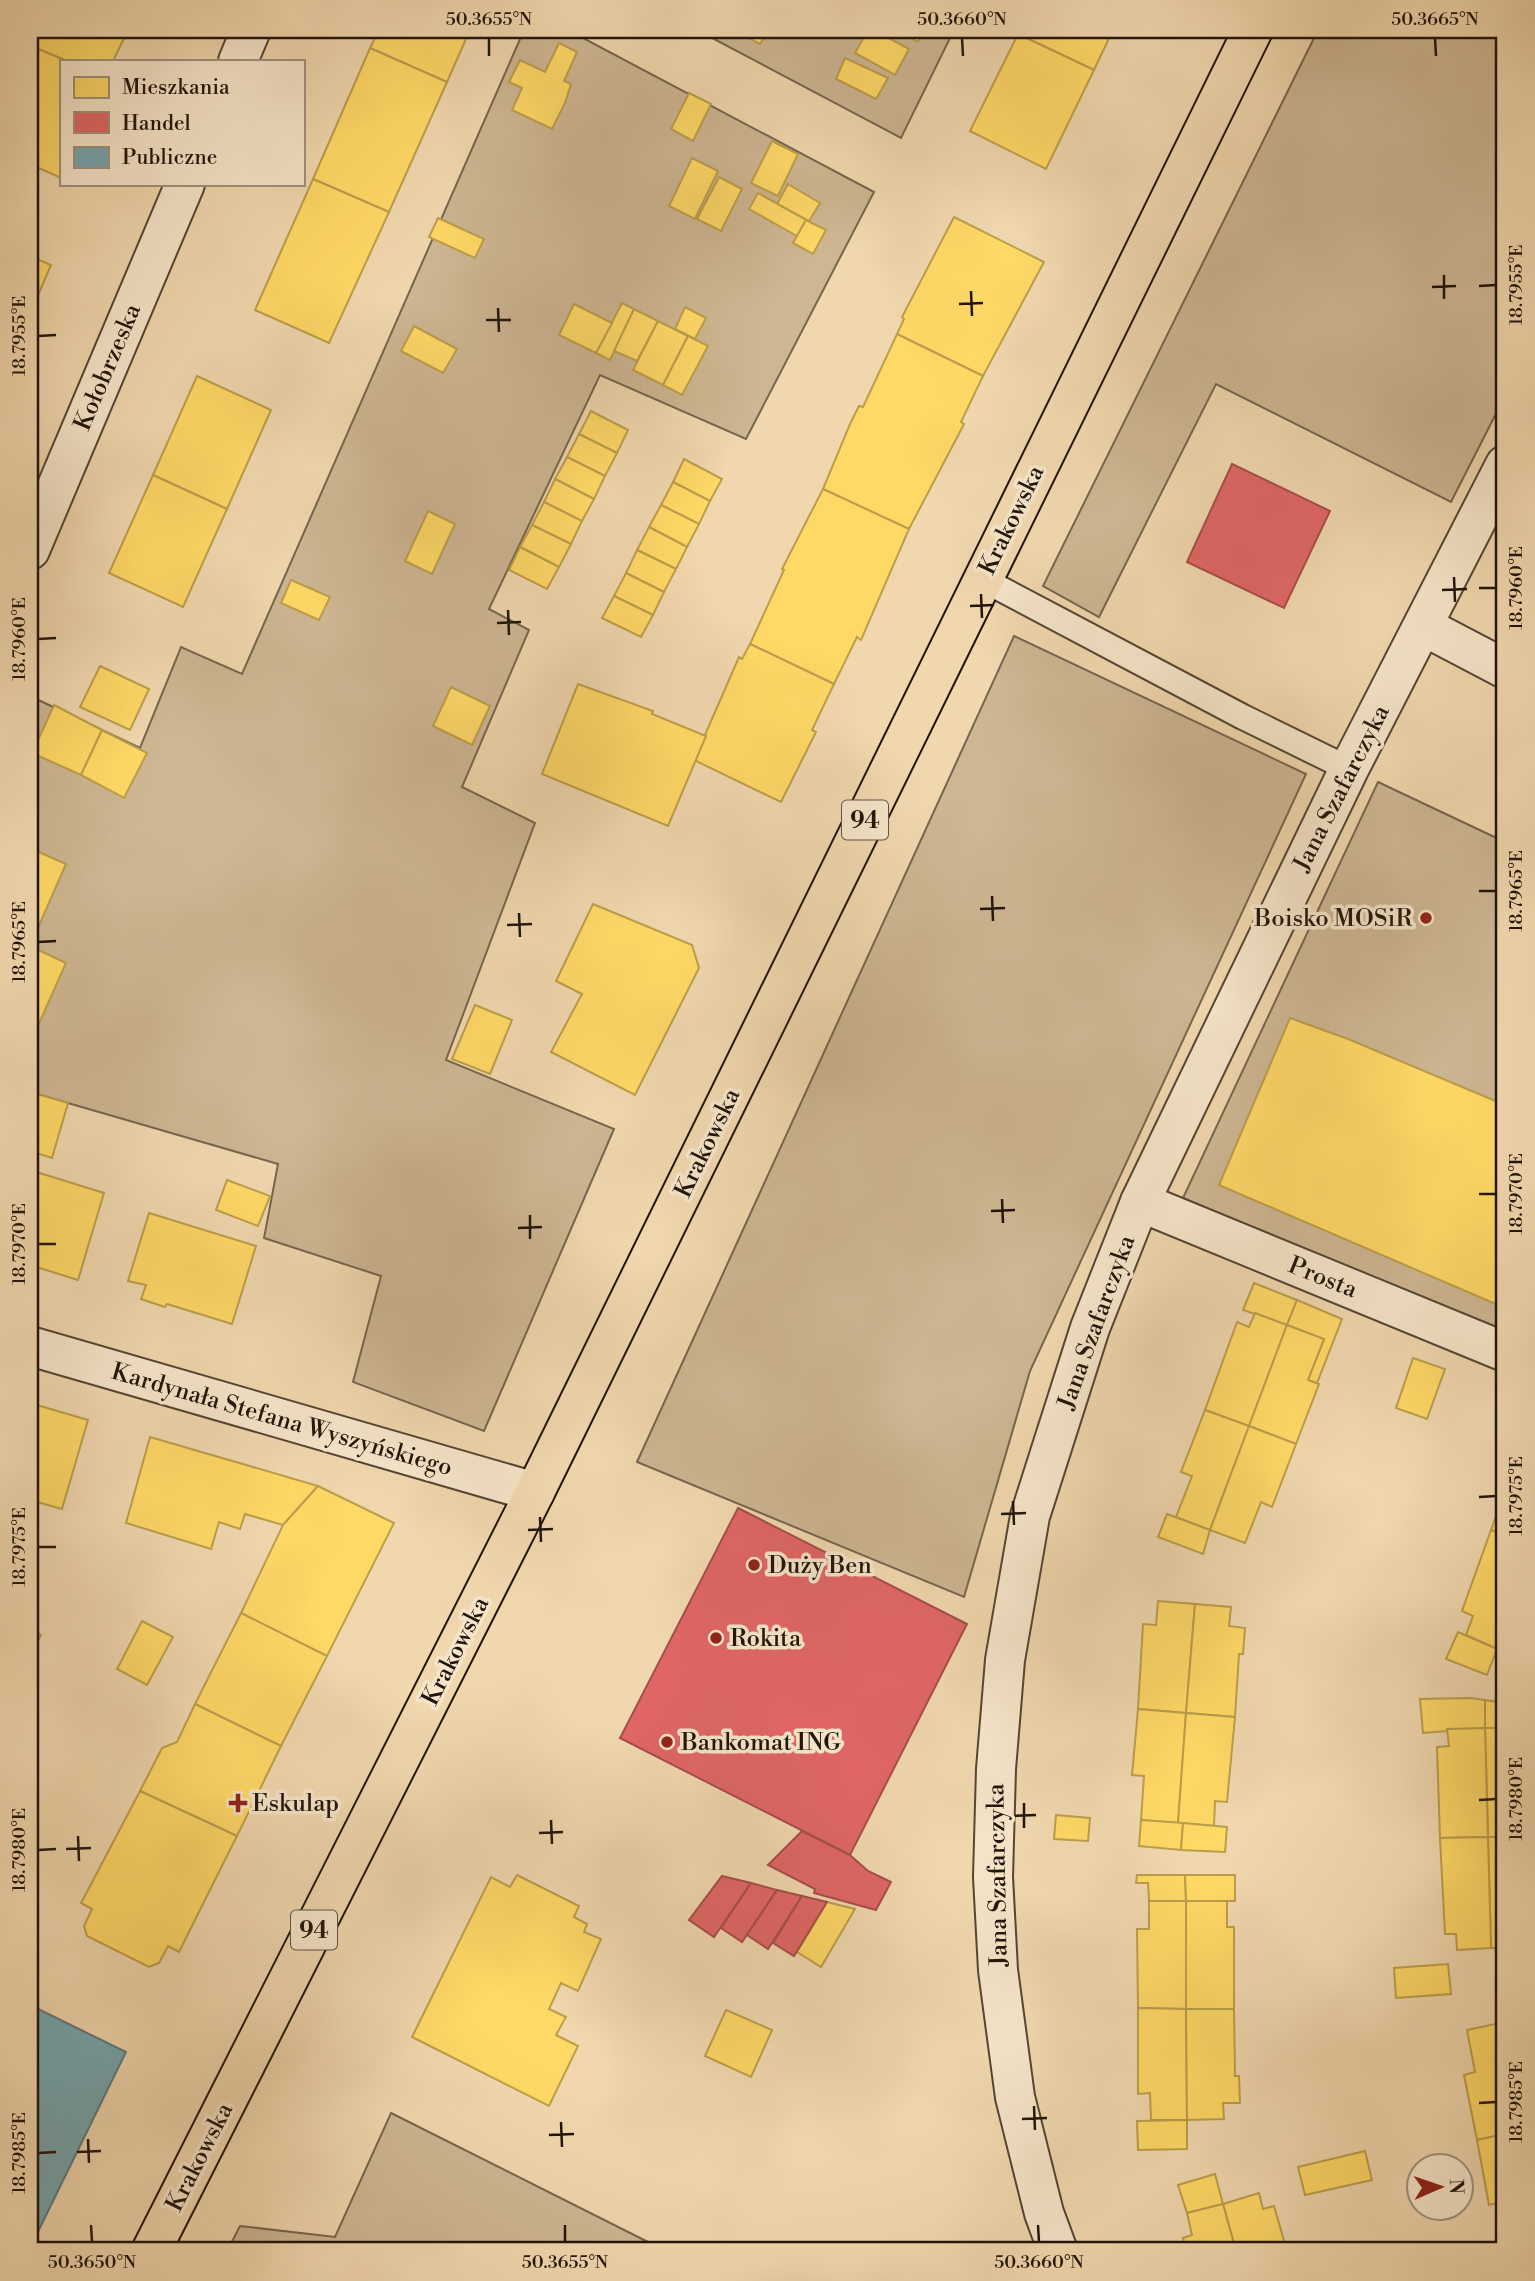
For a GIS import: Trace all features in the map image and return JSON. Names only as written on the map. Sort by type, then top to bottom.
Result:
[{"type":"main road","name":"Krakowska","points":[[151,2251],[535,1492],[1253,30]]},
{"type":"street","points":[[238,60],[251,30]]},
{"type":"street","name":"Kołobrzeska","points":[[30,550],[185,186]]},
{"type":"street","name":"Jana Szafarczyka","points":[[1058,2251],[1045,2213],[1015,2097],[998,1970],[993,1877],[997,1756],[1005,1660],[1030,1516],[1090,1328],[1140,1202],[1349,769],[1505,465]]},
{"type":"street","points":[[1423,626],[1505,669]]},
{"type":"street","name":"Prosta","points":[[1140,1202],[1505,1352]]},
{"type":"street","name":"Kardynała Stefana Wyszyńskiego","points":[[30,1346],[535,1492]]},
{"type":"lane","points":[[982,579],[1243,717],[1349,769]]},
{"type":"shaded area","points":[[524,30],[568,30],[874,192],[746,439],[600,375],[489,609],[529,630],[462,787],[535,823],[446,1060],[614,1129],[484,1431],[353,1382],[381,1276],[264,1238],[278,1164],[30,1092],[30,703],[32,697],[140,748],[181,647],[242,674]]},
{"type":"shaded area","points":[[697,30],[954,30],[901,138]]},
{"type":"shaded area","points":[[1318,30],[1505,30],[1505,396],[1451,502],[1216,384],[1099,617],[1043,586]]},
{"type":"shaded area","points":[[1014,636],[1306,774],[1030,1371],[964,1597],[637,1462]]},
{"type":"shaded area","points":[[1378,782],[1505,842],[1505,1338],[1183,1198]]},
{"type":"shaded area","points":[[391,2113],[666,2251],[227,2251],[240,2226],[335,2237]]},
{"type":"building: Mieszkania","points":[[39,30],[128,30],[113,60],[65,60],[31,46]]},
{"type":"building: Mieszkania","points":[[379,30],[470,30],[447,82],[370,48]]},
{"type":"building: Mieszkania","points":[[733,30],[768,30],[760,44]]},
{"type":"building: Mieszkania","points":[[868,30],[874,30],[909,49],[895,75],[855,53]]},
{"type":"building: Mieszkania","points":[[896,30],[925,30],[918,42]]},
{"type":"building: Mieszkania","points":[[1019,30],[1113,30],[1094,70],[1018,34]]},
{"type":"building: Mieszkania","points":[[1018,34],[1094,70],[1046,169],[970,131]]},
{"type":"building: Mieszkania","points":[[559,43],[577,52],[564,81],[571,84],[565,103],[552,129],[512,110],[522,88],[509,82],[520,60],[545,72]]},
{"type":"building: Mieszkania","points":[[31,46],[65,60],[60,60],[60,178],[30,164]]},
{"type":"building: Mieszkania","points":[[370,48],[447,82],[389,212],[313,179]]},
{"type":"building: Mieszkania","points":[[845,58],[888,78],[876,99],[836,79]]},
{"type":"building: Mieszkania","points":[[689,93],[711,104],[693,141],[671,129]]},
{"type":"building: Mieszkania","points":[[772,141],[798,154],[778,196],[751,183]]},
{"type":"building: Mieszkania","points":[[692,158],[718,171],[695,219],[669,206]]},
{"type":"building: Mieszkania","points":[[719,177],[742,189],[721,231],[697,219]]},
{"type":"building: Mieszkania","points":[[313,179],[389,212],[329,343],[255,310]]},
{"type":"building: Mieszkania","points":[[788,184],[820,203],[809,221],[777,204]]},
{"type":"building: Mieszkania","points":[[758,193],[806,220],[797,236],[749,209]]},
{"type":"building: Mieszkania","points":[[954,217],[1044,262],[983,376],[897,334],[904,319],[902,317]]},
{"type":"building: Mieszkania","points":[[438,218],[484,239],[475,258],[429,237]]},
{"type":"building: Mieszkania","points":[[806,220],[826,230],[813,254],[793,243]]},
{"type":"building: Mieszkania","points":[[30,256],[51,265],[30,314]]},
{"type":"building: Mieszkania","points":[[622,303],[634,309],[610,360],[596,353]]},
{"type":"building: Mieszkania","points":[[574,304],[612,323],[596,353],[559,335]]},
{"type":"building: Mieszkania","points":[[685,307],[706,318],[695,339],[675,329]]},
{"type":"building: Mieszkania","points":[[634,309],[658,321],[637,361],[614,351]]},
{"type":"building: Mieszkania","points":[[658,321],[688,336],[663,385],[633,370]]},
{"type":"building: Mieszkania","points":[[414,326],[457,349],[443,373],[401,351]]},
{"type":"building: Mieszkania","points":[[897,334],[983,376],[961,422],[964,424],[909,529],[823,489],[850,424],[859,406],[863,407]]},
{"type":"building: Mieszkania","points":[[688,336],[708,346],[682,395],[663,385]]},
{"type":"building: Mieszkania","points":[[197,376],[271,410],[227,509],[153,475]]},
{"type":"building: Mieszkania","points":[[591,411],[628,430],[617,453],[579,434]]},
{"type":"building: Mieszkania","points":[[579,434],[617,453],[605,476],[567,457]]},
{"type":"building: Mieszkania","points":[[567,457],[605,476],[594,499],[555,479]]},
{"type":"building: Mieszkania","points":[[684,459],[722,479],[710,501],[673,482]]},
{"type":"building: Mieszkania","points":[[153,475],[227,509],[183,607],[109,573]]},
{"type":"building: Mieszkania","points":[[555,479],[594,499],[582,521],[544,502]]},
{"type":"building: Mieszkania","points":[[673,482],[710,501],[699,524],[661,505]]},
{"type":"building: Mieszkania","points":[[823,489],[909,529],[861,640],[857,637],[834,684],[750,644],[784,570],[782,569]]},
{"type":"building: Mieszkania","points":[[544,502],[582,521],[571,544],[532,525]]},
{"type":"building: Mieszkania","points":[[661,505],[699,524],[687,547],[649,527]]},
{"type":"building: Mieszkania","points":[[428,511],[455,524],[432,574],[405,561]]},
{"type":"building: Mieszkania","points":[[532,525],[571,544],[559,567],[520,547]]},
{"type":"building: Mieszkania","points":[[649,527],[687,547],[676,569],[637,550]]},
{"type":"building: Mieszkania","points":[[520,547],[559,567],[547,589],[509,570]]},
{"type":"building: Mieszkania","points":[[637,550],[676,569],[664,592],[626,573]]},
{"type":"building: Mieszkania","points":[[626,573],[664,592],[653,615],[614,596]]},
{"type":"building: Mieszkania","points":[[291,580],[330,597],[319,620],[281,603]]},
{"type":"building: Mieszkania","points":[[614,596],[653,615],[641,637],[602,618]]},
{"type":"building: Mieszkania","points":[[750,644],[834,684],[812,730],[816,732],[781,802],[694,760],[739,657],[742,659]]},
{"type":"building: Mieszkania","points":[[100,666],[149,689],[130,730],[80,707]]},
{"type":"building: Mieszkania","points":[[578,684],[653,711],[652,714],[706,736],[668,826],[542,774]]},
{"type":"building: Mieszkania","points":[[451,687],[490,706],[472,745],[433,726]]},
{"type":"building: Mieszkania","points":[[54,705],[102,730],[81,775],[32,753]]},
{"type":"building: Mieszkania","points":[[102,730],[147,753],[124,798],[81,775]]},
{"type":"building: Mieszkania","points":[[30,848],[66,864],[30,946]]},
{"type":"building: Mieszkania","points":[[593,904],[692,945],[699,968],[635,1095],[551,1052],[582,994],[556,981]]},
{"type":"building: Mieszkania","points":[[30,946],[66,963],[37,1028],[30,1025]]},
{"type":"building: Mieszkania","points":[[475,1005],[512,1020],[490,1074],[452,1059]]},
{"type":"building: Mieszkania","points":[[1290,1018],[1348,1039],[1505,1105],[1505,1308],[1219,1185]]},
{"type":"building: Mieszkania","points":[[30,1092],[68,1103],[52,1158],[30,1151]]},
{"type":"building: Mieszkania","points":[[30,1170],[104,1193],[78,1280],[30,1265]]},
{"type":"building: Mieszkania","points":[[227,1180],[270,1196],[258,1226],[216,1210]]},
{"type":"building: Mieszkania","points":[[149,1213],[256,1246],[232,1324],[141,1299],[146,1285],[128,1281]]},
{"type":"building: Mieszkania","points":[[1254,1283],[1297,1300],[1287,1325],[1243,1310]]},
{"type":"building: Mieszkania","points":[[1297,1300],[1342,1319],[1317,1383],[1308,1380],[1324,1339],[1287,1325]]},
{"type":"building: Mieszkania","points":[[1255,1313],[1287,1325],[1249,1426],[1205,1410],[1237,1322],[1249,1327]]},
{"type":"building: Mieszkania","points":[[1287,1325],[1324,1339],[1308,1380],[1319,1384],[1296,1444],[1249,1426]]},
{"type":"building: Mieszkania","points":[[1413,1358],[1445,1369],[1427,1419],[1396,1408]]},
{"type":"building: Mieszkania","points":[[30,1403],[88,1420],[62,1509],[30,1500]]},
{"type":"building: Mieszkania","points":[[1205,1410],[1249,1426],[1210,1530],[1176,1517],[1192,1476],[1181,1472]]},
{"type":"building: Mieszkania","points":[[1249,1426],[1296,1444],[1272,1507],[1261,1502],[1245,1543],[1210,1530]]},
{"type":"building: Mieszkania","points":[[150,1437],[318,1486],[283,1525],[245,1514],[240,1529],[219,1522],[211,1549],[126,1523]]},
{"type":"building: Mieszkania","points":[[318,1486],[394,1523],[327,1656],[241,1613],[283,1525]]},
{"type":"building: Mieszkania","points":[[1505,1491],[1505,1535],[1491,1530]]},
{"type":"building: Mieszkania","points":[[1167,1514],[1210,1530],[1203,1554],[1158,1537]]},
{"type":"building: Mieszkania","points":[[1491,1530],[1505,1535],[1505,1627],[1497,1649],[1466,1635],[1473,1616],[1462,1611]]},
{"type":"building: Mieszkania","points":[[1158,1601],[1195,1604],[1186,1713],[1138,1709],[1143,1624],[1156,1625]]},
{"type":"building: Mieszkania","points":[[1195,1604],[1231,1607],[1229,1626],[1245,1628],[1243,1654],[1239,1654],[1235,1717],[1186,1713]]},
{"type":"building: Mieszkania","points":[[241,1613],[327,1656],[281,1746],[195,1704]]},
{"type":"building: Mieszkania","points":[[142,1621],[173,1637],[147,1685],[117,1669]]},
{"type":"building: Mieszkania","points":[[30,1629],[41,1635],[30,1657]]},
{"type":"building: Mieszkania","points":[[1458,1632],[1497,1649],[1487,1675],[1446,1659]]},
{"type":"building: Mieszkania","points":[[1420,1699],[1485,1700],[1485,1728],[1423,1733]]},
{"type":"building: Mieszkania","points":[[1485,1700],[1505,1703],[1505,1728],[1485,1728]]},
{"type":"building: Mieszkania","points":[[195,1704],[281,1746],[237,1836],[140,1791],[162,1748],[177,1742]]},
{"type":"building: Mieszkania","points":[[1138,1709],[1186,1713],[1178,1823],[1141,1820],[1144,1776],[1132,1775]]},
{"type":"building: Mieszkania","points":[[1186,1713],[1235,1717],[1227,1802],[1215,1801],[1214,1826],[1178,1823]]},
{"type":"building: Mieszkania","points":[[1485,1728],[1505,1728],[1505,1837],[1488,1837]]},
{"type":"building: Mieszkania","points":[[1485,1728],[1488,1837],[1440,1838],[1437,1747],[1449,1746],[1447,1729]]},
{"type":"building: Mieszkania","points":[[140,1791],[237,1836],[179,1952],[168,1946],[159,1963],[149,1967],[87,1936],[84,1926],[92,1909],[81,1903]]},
{"type":"building: Mieszkania","points":[[1056,1815],[1090,1818],[1088,1841],[1054,1839]]},
{"type":"building: Mieszkania","points":[[1141,1820],[1183,1823],[1181,1850],[1139,1846]]},
{"type":"building: Mieszkania","points":[[1183,1823],[1227,1827],[1225,1852],[1181,1850]]},
{"type":"building: Mieszkania","points":[[1488,1837],[1505,1837],[1505,1948],[1491,1948]]},
{"type":"building: Mieszkania","points":[[1488,1837],[1491,1948],[1457,1950],[1456,1934],[1445,1934],[1440,1838]]},
{"type":"building: Mieszkania","points":[[517,1875],[579,1906],[574,1917],[587,1924],[584,1932],[601,1939],[578,1991],[561,1983],[549,2009],[566,2017],[556,2035],[578,2046],[549,2106],[412,2037],[491,1877],[510,1887]]},
{"type":"building: Mieszkania","points":[[1137,1875],[1185,1875],[1186,1901],[1149,1901],[1148,1883],[1136,1883]]},
{"type":"building: Mieszkania","points":[[1185,1875],[1235,1875],[1235,1901],[1186,1901]]},
{"type":"building: Mieszkania","points":[[1149,1901],[1186,1901],[1186,2009],[1138,2008],[1137,1929],[1149,1929]]},
{"type":"building: Mieszkania","points":[[1186,1901],[1227,1901],[1227,1927],[1234,1927],[1234,2009],[1186,2009]]},
{"type":"building: Mieszkania","points":[[827,1902],[855,1909],[821,1967],[797,1952]]},
{"type":"building: Mieszkania","points":[[1448,1964],[1451,1994],[1396,1998],[1394,1968]]},
{"type":"building: Mieszkania","points":[[1138,2008],[1186,2009],[1187,2120],[1151,2120],[1150,2093],[1138,2094]]},
{"type":"building: Mieszkania","points":[[1186,2009],[1234,2009],[1235,2076],[1239,2076],[1240,2103],[1223,2103],[1224,2119],[1187,2120]]},
{"type":"building: Mieszkania","points":[[726,2010],[772,2030],[751,2077],[705,2056]]},
{"type":"building: Mieszkania","points":[[1505,2022],[1505,2134],[1477,2140],[1464,2075],[1475,2072],[1467,2030]]},
{"type":"building: Mieszkania","points":[[1187,2120],[1187,2149],[1138,2150],[1137,2121]]},
{"type":"building: Mieszkania","points":[[1505,2134],[1505,2222],[1501,2202],[1489,2205],[1477,2140]]},
{"type":"building: Mieszkania","points":[[1365,2151],[1372,2180],[1305,2195],[1298,2167]]},
{"type":"building: Mieszkania","points":[[1215,2174],[1223,2204],[1187,2213],[1178,2185]]},
{"type":"building: Mieszkania","points":[[1259,2193],[1263,2209],[1274,2206],[1287,2251],[1236,2251],[1223,2204]]},
{"type":"building: Mieszkania","points":[[1223,2204],[1236,2251],[1186,2251],[1183,2238],[1192,2235],[1187,2213]]},
{"type":"building: Handel","points":[[1232,464],[1330,511],[1284,608],[1187,562]]},
{"type":"building: Handel","points":[[738,1508],[967,1624],[850,1855],[620,1738]]},
{"type":"building: Handel","points":[[802,1831],[850,1855],[868,1871],[891,1882],[876,1910],[814,1893],[815,1889],[768,1865]]},
{"type":"building: Handel","points":[[722,1876],[751,1883],[714,1937],[689,1920]]},
{"type":"building: Handel","points":[[751,1883],[777,1890],[742,1942],[721,1928]]},
{"type":"building: Handel","points":[[777,1890],[802,1896],[768,1949],[747,1935]]},
{"type":"building: Handel","points":[[802,1896],[827,1902],[794,1956],[773,1943]]},
{"type":"building: Publiczne","points":[[30,2005],[126,2052],[30,2248]]},
{"type":"place","name":"Boisko MOSiR","points":[[1426,918]]},
{"type":"place","name":"Duży Ben","points":[[754,1565]]},
{"type":"place","name":"Rokita","points":[[716,1638]]},
{"type":"place","name":"Bankomat ING","points":[[667,1742]]},
{"type":"place","name":"Eskulap","points":[[238,1803]]}]
